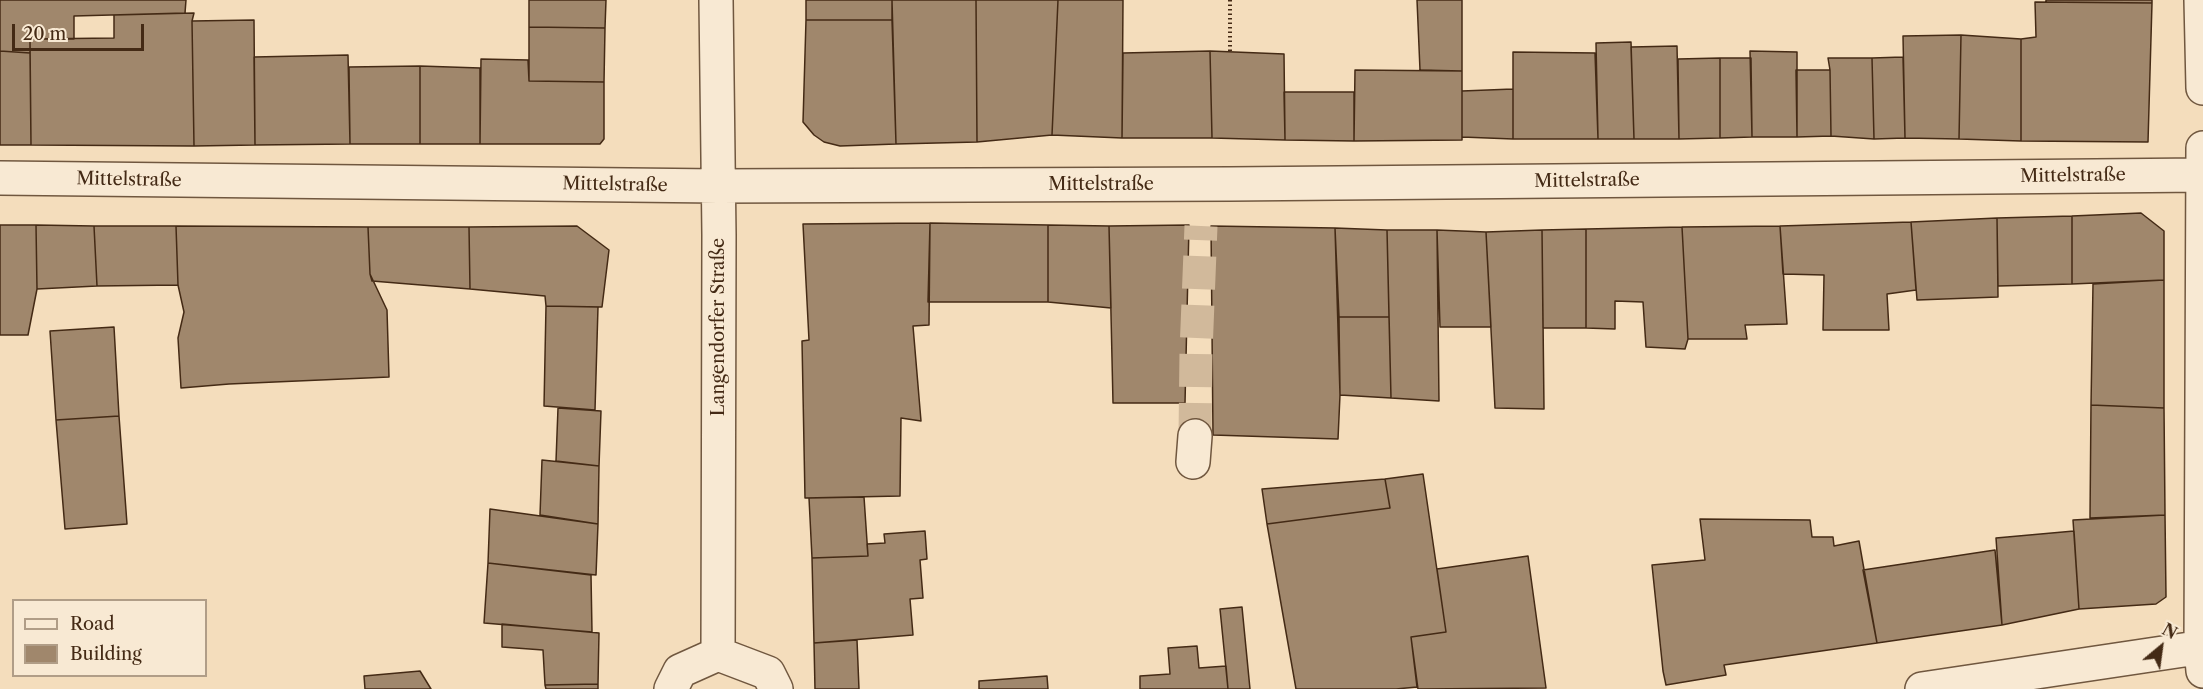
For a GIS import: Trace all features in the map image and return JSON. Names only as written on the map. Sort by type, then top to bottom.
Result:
[{"type":"street","name":"Langendorfer Straße","points":[[716,0],[718,654]]},
{"type":"street","points":[[2201,0],[2203,87]]},
{"type":"street","points":[[1922,689],[2202,655],[2203,148]]},
{"type":"street","name":"Mittelstraße","points":[[0,178],[718,186],[2203,175]]},
{"type":"street","points":[[671,689],[680,671],[718,654],[768,674],[776,689]]},
{"type":"path","points":[[1230,0],[1230,52]]},
{"type":"building","points":[[0,0],[186,0],[185,13],[74,16],[74,39],[30,39],[30,53],[0,51]]},
{"type":"building","points":[[529,0],[606,0],[605,28],[529,27]]},
{"type":"building","points":[[806,0],[892,0],[892,20],[806,20]]},
{"type":"building","points":[[892,0],[976,0],[977,142],[896,144]]},
{"type":"building","points":[[976,0],[1058,0],[1052,135],[977,142]]},
{"type":"building","points":[[1058,0],[1123,0],[1122,138],[1052,135]]},
{"type":"building","points":[[1417,0],[1462,0],[1462,71],[1420,70]]},
{"type":"building","points":[[2046,0],[2152,0],[2152,3],[2046,2]]},
{"type":"building","points":[[2035,2],[2152,3],[2148,142],[2021,141],[2021,39],[2036,37]]},
{"type":"building","points":[[194,13],[192,21],[194,146],[31,145],[30,39],[114,38],[114,15]]},
{"type":"building","points":[[254,20],[255,145],[194,146],[192,21]]},
{"type":"building","points":[[806,20],[892,20],[896,144],[840,146],[824,142],[814,135],[803,122]]},
{"type":"building","points":[[529,27],[605,28],[604,82],[529,81]]},
{"type":"building","points":[[1961,35],[2021,39],[2021,141],[1959,139]]},
{"type":"building","points":[[1961,35],[1959,139],[1905,138],[1903,36]]},
{"type":"building","points":[[1631,42],[1634,139],[1598,139],[1596,43]]},
{"type":"building","points":[[1677,46],[1679,139],[1634,139],[1631,47]]},
{"type":"building","points":[[0,51],[30,53],[31,145],[0,145]]},
{"type":"building","points":[[1210,51],[1212,138],[1122,138],[1123,53]]},
{"type":"building","points":[[1210,51],[1284,54],[1285,140],[1212,138]]},
{"type":"building","points":[[1750,51],[1797,52],[1797,137],[1752,137]]},
{"type":"building","points":[[1513,52],[1595,53],[1598,139],[1513,139]]},
{"type":"building","points":[[348,55],[350,144],[255,145],[254,57]]},
{"type":"building","points":[[1903,57],[1905,138],[1874,139],[1872,58]]},
{"type":"building","points":[[1720,58],[1720,138],[1679,139],[1678,59]]},
{"type":"building","points":[[1720,58],[1751,58],[1752,137],[1720,138]]},
{"type":"building","points":[[1828,58],[1872,58],[1874,139],[1831,136]]},
{"type":"building","points":[[481,59],[528,60],[529,81],[604,82],[604,139],[600,144],[480,144]]},
{"type":"building","points":[[420,66],[480,68],[480,144],[420,144]]},
{"type":"building","points":[[420,66],[420,144],[350,144],[349,67]]},
{"type":"building","points":[[1355,70],[1462,71],[1462,140],[1354,141]]},
{"type":"building","points":[[1796,70],[1830,70],[1831,136],[1797,137]]},
{"type":"building","points":[[1513,89],[1513,139],[1462,137],[1462,91]]},
{"type":"building","points":[[1284,92],[1354,92],[1354,141],[1285,140]]},
{"type":"building","points":[[2141,213],[2164,231],[2164,280],[2072,284],[2072,216]]},
{"type":"building","points":[[2072,216],[2072,284],[1998,286],[1997,218]]},
{"type":"building","points":[[1997,218],[1998,297],[1917,300],[1911,222]]},
{"type":"building","points":[[1911,222],[1916,290],[1887,294],[1889,330],[1823,330],[1824,275],[1783,274],[1780,226]]},
{"type":"building","points":[[930,223],[929,325],[913,326],[921,421],[901,418],[900,496],[805,498],[802,341],[809,340],[803,224]]},
{"type":"building","points":[[930,223],[1048,225],[1048,302],[928,302]]},
{"type":"building","points":[[0,225],[36,225],[37,289],[28,335],[0,335]]},
{"type":"building","points":[[36,225],[94,226],[97,286],[37,289]]},
{"type":"building","points":[[1048,225],[1109,226],[1111,308],[1048,302]]},
{"type":"building","points":[[1189,225],[1185,403],[1113,403],[1109,226]]},
{"type":"building","points":[[94,226],[176,226],[178,285],[97,286]]},
{"type":"building","points":[[176,226],[368,227],[370,274],[387,310],[389,377],[181,388],[178,338],[184,312],[178,285]]},
{"type":"building","points":[[577,226],[609,250],[602,307],[546,306],[545,296],[470,289],[469,227]]},
{"type":"building","points":[[1211,226],[1335,228],[1340,395],[1338,439],[1213,435]]},
{"type":"building","points":[[1780,226],[1787,324],[1745,325],[1747,339],[1688,339],[1682,227]]},
{"type":"building","points":[[368,227],[469,227],[470,289],[372,281]]},
{"type":"building","points":[[1682,227],[1688,339],[1685,349],[1646,347],[1643,302],[1615,301],[1615,329],[1586,328],[1586,229]]},
{"type":"building","points":[[1335,228],[1387,230],[1389,317],[1339,317]]},
{"type":"building","points":[[1586,229],[1586,328],[1543,328],[1542,230]]},
{"type":"building","points":[[1387,230],[1437,230],[1439,401],[1391,398]]},
{"type":"building","points":[[1437,230],[1486,232],[1491,327],[1440,327]]},
{"type":"building","points":[[1542,230],[1544,409],[1495,408],[1486,232]]},
{"type":"building","points":[[2164,280],[2164,408],[2091,405],[2093,284]]},
{"type":"building","points":[[546,306],[598,307],[595,410],[544,406]]},
{"type":"building","points":[[1339,317],[1389,317],[1391,398],[1340,395]]},
{"type":"building","points":[[114,327],[119,416],[56,420],[50,331]]},
{"type":"building","points":[[2091,405],[2164,408],[2165,515],[2090,518]]},
{"type":"building","points":[[558,408],[601,411],[599,466],[556,461]]},
{"type":"building","points":[[119,416],[127,524],[65,529],[56,420]]},
{"type":"building","points":[[542,460],[599,466],[598,524],[540,515]]},
{"type":"building","points":[[1423,474],[1446,632],[1411,637],[1417,687],[1296,689],[1267,524],[1390,508],[1385,479]]},
{"type":"building","points":[[1385,479],[1390,508],[1267,524],[1262,489]]},
{"type":"building","points":[[864,497],[868,556],[812,558],[809,498]]},
{"type":"building","points":[[490,509],[598,524],[596,575],[488,563]]},
{"type":"building","points":[[2165,515],[2166,597],[2156,604],[2079,609],[2073,520]]},
{"type":"building","points":[[1700,519],[1810,520],[1812,537],[1833,537],[1834,546],[1859,541],[1877,643],[1724,665],[1726,675],[1666,685],[1652,565],[1705,560]]},
{"type":"building","points":[[925,531],[927,559],[920,560],[923,598],[910,599],[913,635],[814,643],[812,558],[868,556],[867,544],[885,543],[884,534]]},
{"type":"building","points":[[2074,531],[2079,609],[2002,625],[1996,538]]},
{"type":"building","points":[[1995,550],[2002,625],[1877,643],[1863,570]]},
{"type":"building","points":[[1528,556],[1546,688],[1418,689],[1411,637],[1446,632],[1437,569]]},
{"type":"building","points":[[488,563],[591,575],[592,632],[484,623]]},
{"type":"building","points":[[1242,607],[1250,689],[1228,689],[1220,609]]},
{"type":"building","points":[[502,624],[599,633],[598,684],[545,685],[543,650],[502,647]]},
{"type":"building","points":[[857,640],[859,689],[815,689],[814,643]]},
{"type":"building","points":[[1197,646],[1199,668],[1226,666],[1228,689],[1140,689],[1140,676],[1170,674],[1168,648]]},
{"type":"building","points":[[420,671],[431,689],[365,689],[364,676]]},
{"type":"building","points":[[1047,676],[1048,689],[979,689],[979,681]]},
{"type":"building","points":[[598,684],[598,689],[546,689],[545,685]]},
{"type":"tunnel","points":[[1195,436],[1201,226]]}]
